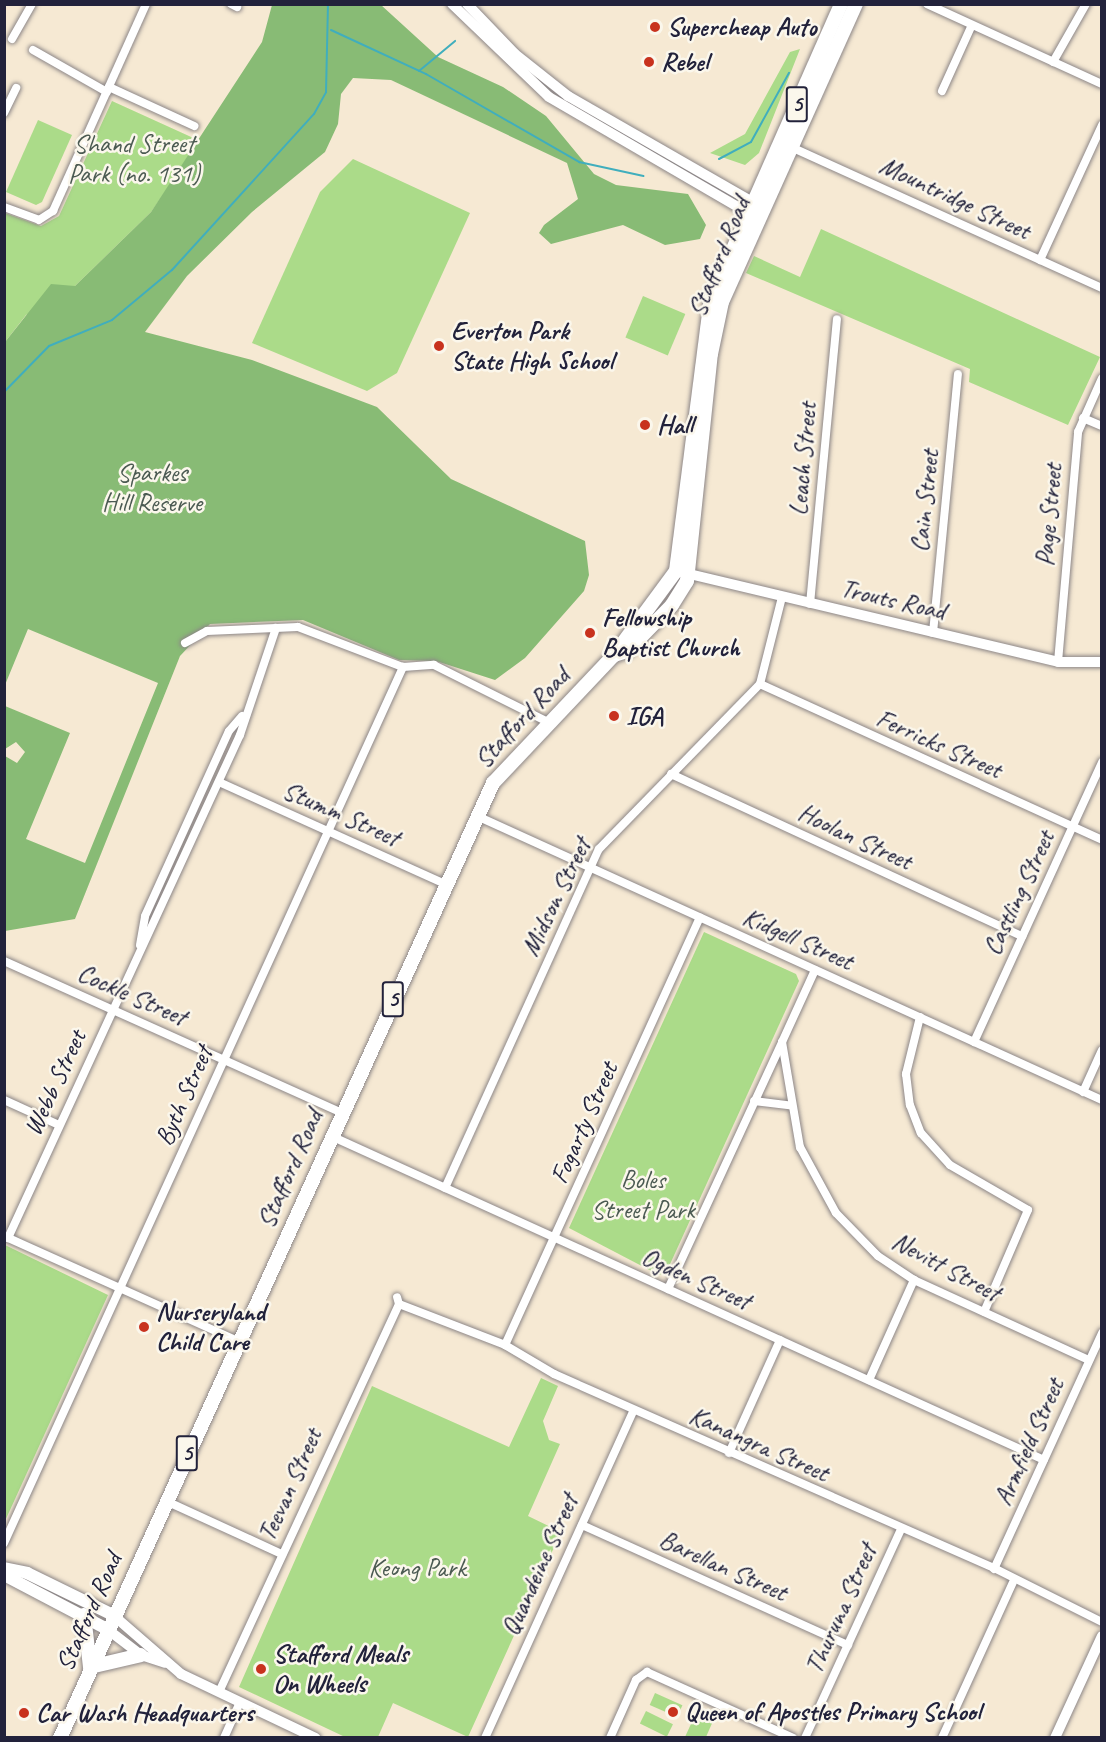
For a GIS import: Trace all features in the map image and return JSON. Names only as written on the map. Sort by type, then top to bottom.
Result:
[{"type":"highway","name":"Stafford Road","points":[[60,1737],[113,1615],[477,816],[500,771],[614,655],[627,651],[672,605],[682,573],[712,342],[726,291],[755,210],[841,4]]},
{"type":"highway","name":"Stafford Road","points":[[755,210],[791,147],[856,4]]},
{"type":"highway","points":[[84,1615],[90,1667],[141,1655]]},
{"type":"main road","points":[[452,4],[549,97],[755,210]]},
{"type":"main road","points":[[467,4],[515,54],[568,96],[755,210]]},
{"type":"main road","name":"Trouts Road","points":[[682,573],[1058,662],[1101,662]]},
{"type":"main road","points":[[4,1568],[27,1573],[113,1615],[165,1663]]},
{"type":"main road","points":[[4,1575],[84,1615],[141,1655],[165,1663],[219,1692],[316,1737]]},
{"type":"main road","points":[[1055,1737],[1101,1636]]},
{"type":"street","points":[[12,39],[32,4]]},
{"type":"street","points":[[4,207],[39,220],[53,211],[146,4]]},
{"type":"street","points":[[927,4],[1101,84]]},
{"type":"street","points":[[1053,62],[1084,5]]},
{"type":"street","points":[[942,91],[972,25]]},
{"type":"street","points":[[33,50],[108,89],[194,126]]},
{"type":"street","points":[[4,114],[16,88]]},
{"type":"street","points":[[1040,260],[1101,125]]},
{"type":"street","name":"Mountridge Street","points":[[791,147],[1101,288]]},
{"type":"street","name":"Leach Street","points":[[810,604],[837,319]]},
{"type":"street","name":"Cain Street","points":[[933,633],[958,374]]},
{"type":"street","name":"Page Street","points":[[1058,662],[1083,418],[1101,378]]},
{"type":"street","points":[[1083,418],[1101,426]]},
{"type":"street","points":[[760,684],[782,597]]},
{"type":"street","points":[[185,643],[207,632],[297,627],[403,667],[434,665],[548,722]]},
{"type":"street","name":"Webb Street","points":[[6,1237],[140,945],[219,782],[244,714],[272,654],[276,628]]},
{"type":"street","name":"Byth Street","points":[[4,1544],[403,667]]},
{"type":"street","name":"Midson Street","points":[[445,1188],[605,841],[760,684]]},
{"type":"street","name":"Ferricks Street","points":[[760,684],[1101,840]]},
{"type":"street","name":"Webb Street","points":[[140,945],[145,916],[229,731],[244,714]]},
{"type":"street","name":"Castling Street","points":[[974,1042],[1101,762]]},
{"type":"street","name":"Hoolan Street","points":[[672,774],[1022,936]]},
{"type":"street","name":"Stumm Street","points":[[219,782],[446,884]]},
{"type":"street","name":"Kidgell Street","points":[[477,816],[1101,1100]]},
{"type":"street","name":"Fogarty Street","points":[[505,1345],[700,917]]},
{"type":"street","name":"Cockle Street","points":[[4,961],[342,1113]]},
{"type":"street","points":[[668,1289],[815,970]]},
{"type":"street","points":[[920,1017],[906,1074],[910,1105],[921,1133],[950,1165],[1028,1210],[984,1312]]},
{"type":"street","name":"Nevitt Street","points":[[782,1042],[789,1062],[792,1106],[806,1162],[836,1214],[878,1256],[914,1280],[1089,1360]]},
{"type":"street","points":[[1083,1092],[1101,1050]]},
{"type":"street","points":[[4,1100],[59,1125]]},
{"type":"street","points":[[754,1101],[792,1106]]},
{"type":"street","name":"Ogden Street","points":[[331,1137],[1044,1460]]},
{"type":"street","points":[[6,1237],[238,1341]]},
{"type":"street","points":[[869,1380],[914,1280]]},
{"type":"street","name":"Kanangra Street","points":[[398,1301],[505,1345],[634,1410],[900,1531],[994,1569],[1013,1582],[1101,1622]]},
{"type":"street","name":"Teevan Street","points":[[219,1692],[398,1301]]},
{"type":"street","name":"Armfield Street","points":[[994,1569],[1101,1333]]},
{"type":"street","points":[[729,1453],[780,1340]]},
{"type":"street","name":"Quandeine Street","points":[[485,1737],[634,1410]]},
{"type":"street","points":[[165,1501],[282,1554]]},
{"type":"street","name":"Barellan Street","points":[[582,1525],[848,1646]]},
{"type":"street","name":"Thuruna Street","points":[[805,1737],[900,1531]]},
{"type":"street","points":[[942,1737],[1013,1582]]},
{"type":"street","points":[[610,1737],[636,1680],[647,1672],[793,1737]]},
{"type":"street","points":[[224,1737],[240,1702]]},
{"type":"green space","name":"Sparkes Hill Reserve","points":[[272,5],[381,5],[438,57],[503,87],[546,116],[594,174],[616,185],[688,194],[706,225],[700,239],[665,245],[623,225],[551,244],[539,233],[544,225],[578,199],[567,163],[391,80],[353,78],[341,94],[338,124],[325,152],[252,212],[187,276],[145,332],[252,360],[377,407],[451,479],[585,541],[589,575],[584,591],[525,658],[495,680],[436,661],[399,660],[303,620],[210,624],[180,656],[75,919],[5,931],[5,756],[17,763],[25,752],[16,742],[5,749],[5,706],[70,733],[26,839],[85,863],[158,683],[28,629],[5,685],[5,342],[51,284],[75,286],[151,212],[262,42]]},
{"type":"green space","points":[[800,49],[759,153],[745,165],[710,153],[745,134],[790,52]]},
{"type":"green space","name":"Shand Street Park (no. 131)","points":[[112,101],[200,141],[151,212],[75,286],[26,315],[5,342],[5,213],[41,226],[59,216]]},
{"type":"green space","points":[[38,120],[72,135],[42,202],[36,205],[6,192]]},
{"type":"green space","points":[[353,159],[470,213],[397,373],[367,391],[252,343],[320,192]]},
{"type":"green space","points":[[821,229],[1100,357],[1068,425],[969,382],[970,369],[746,273],[754,256],[800,277]]},
{"type":"green space","points":[[643,296],[685,314],[668,355],[625,337]]},
{"type":"green space","name":"Boles Street Park","points":[[704,932],[796,974],[799,981],[666,1273],[659,1275],[569,1228]]},
{"type":"green space","points":[[5,1245],[108,1295],[5,1521]]},
{"type":"green space","name":"Keong Park","points":[[541,1378],[558,1386],[543,1421],[549,1440],[560,1444],[528,1516],[561,1532],[468,1737],[393,1703],[378,1737],[345,1737],[239,1687],[372,1386],[509,1447]]},
{"type":"green space","points":[[655,1693],[682,1705],[677,1717],[650,1705]]},
{"type":"green space","points":[[646,1711],[673,1724],[667,1737],[640,1724]]},
{"type":"green space","points":[[696,1713],[713,1721],[706,1737],[685,1737]]},
{"type":"waterway","points":[[4,392],[49,346],[112,320],[172,270],[314,114],[326,92],[328,4]]},
{"type":"waterway","points":[[331,30],[426,74],[579,162],[644,176]]},
{"type":"waterway","points":[[419,71],[455,41]]},
{"type":"waterway","points":[[719,159],[751,142],[789,73]]},
{"type":"place","name":"Supercheap Auto","points":[[655,27]]},
{"type":"place","name":"Rebel","points":[[649,62]]},
{"type":"place","name":"Everton Park State High School","points":[[439,346]]},
{"type":"place","name":"Hall","points":[[645,425]]},
{"type":"place","name":"Fellowship Baptist Church","points":[[590,633]]},
{"type":"place","name":"IGA","points":[[614,716]]},
{"type":"place","name":"Nurseryland Child Care","points":[[144,1327]]},
{"type":"place","name":"Stafford Meals On Wheels","points":[[261,1669]]},
{"type":"place","name":"Queen of Apostles Primary School","points":[[673,1712]]},
{"type":"place","name":"Car Wash Headquarters","points":[[24,1713]]}]
